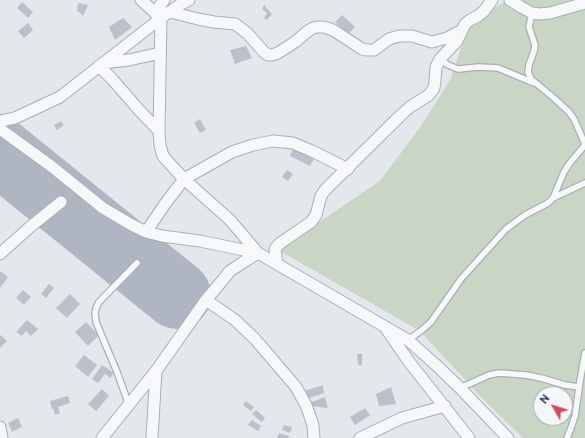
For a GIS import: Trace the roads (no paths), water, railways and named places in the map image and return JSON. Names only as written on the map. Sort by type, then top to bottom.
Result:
[{"type":"street","points":[[141,0],[162,14],[235,24],[247,33],[268,55],[278,53],[308,31],[317,27],[324,27],[333,30],[362,49],[368,50],[374,50],[389,39],[399,36],[412,36],[432,42],[447,38],[462,30]]},
{"type":"street","points":[[164,0],[160,53],[159,131],[160,145],[164,156],[170,165],[184,179],[230,220],[261,255]]},
{"type":"street","points":[[102,438],[156,371],[206,300],[230,271],[242,263],[275,249],[279,244],[311,222],[316,215],[321,196],[325,190],[405,111],[429,95],[434,88],[436,67],[440,59],[457,41],[465,24],[484,11],[492,0]]},
{"type":"street","points":[[510,0],[532,13],[539,14],[550,13],[585,3]]},
{"type":"street","points":[[0,121],[16,118],[60,97],[162,14],[183,1]]},
{"type":"street","points":[[101,65],[160,53]]},
{"type":"street","points":[[101,65],[159,131]]},
{"type":"street","points":[[0,129],[51,166],[103,208],[130,224],[146,232],[162,236],[200,241],[261,255],[408,340],[460,388],[508,438]]},
{"type":"street","points":[[146,232],[184,179],[232,152],[253,144],[273,141],[293,143],[348,168]]},
{"type":"street","points":[[0,254],[61,202]]},
{"type":"street","points":[[275,249],[277,264]]},
{"type":"street","points":[[206,300],[235,320],[255,339],[296,387],[306,405],[314,438]]},
{"type":"street","points":[[385,327],[410,363],[469,438]]},
{"type":"street","points":[[152,438],[156,371]]},
{"type":"street","points":[[360,438],[402,418],[445,406]]},
{"type":"street","points":[[0,427],[2,438]]},
{"type":"lane","points":[[532,13],[529,21],[529,27],[535,45],[528,72],[537,84],[569,112],[574,119],[585,144],[564,172],[553,198]]},
{"type":"lane","points":[[440,59],[448,65],[458,69],[479,67],[498,68],[537,84]]},
{"type":"lane","points":[[408,340],[431,322],[461,279],[506,229],[525,215],[548,203],[553,198],[585,182]]},
{"type":"lane","points":[[129,405],[96,322],[95,314],[99,302],[137,263]]},
{"type":"lane","points":[[567,438],[575,416],[585,353]]},
{"type":"lane","points":[[460,388],[488,375],[499,373],[526,375],[564,385],[581,384]]}]
